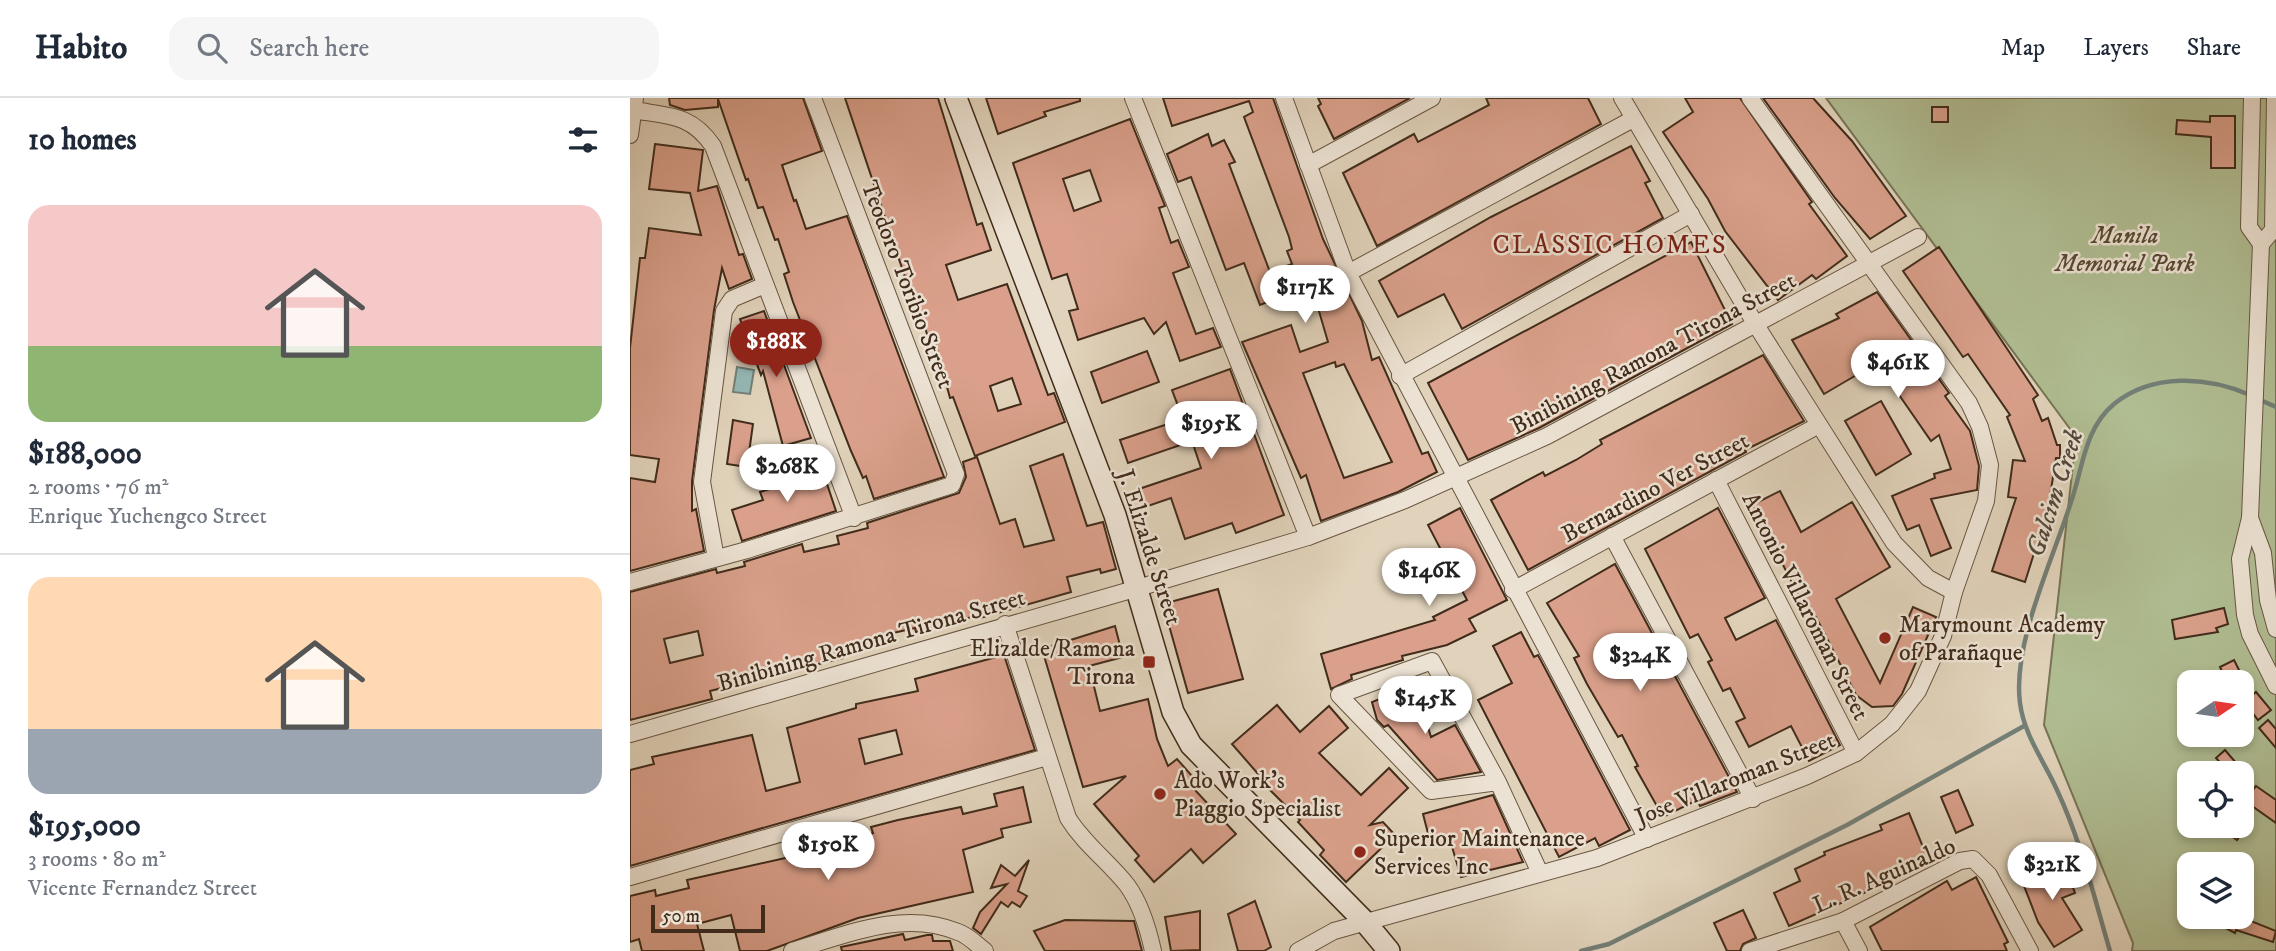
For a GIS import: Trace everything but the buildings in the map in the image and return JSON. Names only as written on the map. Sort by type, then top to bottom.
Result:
[{"type":"street","name":"Teodoro Toribio Street","points":[[813,98],[956,474],[952,485],[854,518]]},
{"type":"street","name":"J. Elizalde Street","points":[[956,98],[1106,489],[1132,590],[1173,712],[1191,745],[1365,922],[1389,951]]},
{"type":"street","points":[[1133,98],[1308,537]]},
{"type":"street","points":[[1284,98],[1348,273],[1513,590],[1647,839]]},
{"type":"street","points":[[1308,165],[1432,98]]},
{"type":"street","points":[[1622,98],[1756,325],[1894,543],[1928,578],[1954,592]]},
{"type":"street","name":"Jose Villaroman Street","points":[[1298,951],[1334,931],[1597,858],[1753,799],[1856,753],[1892,724],[1918,691],[1943,636],[1954,592],[1986,501],[1990,465],[1984,440],[1969,402],[1750,98]]},
{"type":"street","points":[[2252,98],[2249,227],[2261,244],[2258,376],[2250,517],[2240,559],[2248,625],[2276,686]]},
{"type":"street","points":[[2261,244],[2273,230],[2275,98]]},
{"type":"street","points":[[630,135],[634,104],[682,118],[701,129],[713,146],[854,518],[630,582]]},
{"type":"street","points":[[1348,273],[1633,119]]},
{"type":"street","points":[[1400,376],[1690,214]]},
{"type":"street","name":"Binibining Ramona Tirona Street","points":[[630,734],[1308,537],[1405,500],[1456,480],[1756,325],[1918,237]]},
{"type":"street","points":[[716,558],[702,482],[724,311],[732,299],[765,285]]},
{"type":"street","name":"Bernardino Ver Street","points":[[1513,590],[1819,425]]},
{"type":"street","name":"Antonio Villaroman Street","points":[[1716,481],[1856,753]]},
{"type":"street","points":[[2250,517],[2263,554],[2268,600],[2276,629]]},
{"type":"street","points":[[1612,536],[1753,799]]},
{"type":"street","points":[[1005,624],[1068,818],[1080,837],[1127,885],[1147,923],[1153,951]]},
{"type":"street","points":[[1498,782],[1430,791],[1339,695],[1432,661],[1498,782],[1540,873]]},
{"type":"street","points":[[630,877],[1046,757]]},
{"type":"street","name":"L. R. Aguinaldo","points":[[1750,951],[1843,921],[1960,861],[1973,859],[1989,875],[2030,951]]},
{"type":"street","points":[[1843,921],[1859,951]]},
{"type":"street","points":[[792,951],[886,923],[917,923],[960,932],[985,951]]},
{"type":"green space","name":"Manila Memorial Park","points":[[1826,98],[2276,98],[2276,951],[2132,951],[2133,943],[2044,725],[2076,437]]},
{"type":"water","points":[[737,367],[754,370],[750,394],[733,392]]},
{"type":"waterway","name":"Galcim Creek","points":[[2110,951],[2073,829],[2022,715],[2019,679],[2028,627],[2072,499],[2086,448],[2104,414],[2129,394],[2162,383],[2198,381],[2250,395]]},
{"type":"waterway","name":"Galcim Creek","points":[[2258,399],[2276,407]]},
{"type":"waterway","name":"Galcim Creek","points":[[1581,951],[1609,944],[1847,825],[2024,726]]},
{"type":"place","name":"Marymount Academy of Parañaque","points":[[1885,638]]},
{"type":"place","name":"Elizalde/Ramona Tirona","points":[[1149,662]]},
{"type":"place","name":"Ado Work's Piaggio Specialist","points":[[1160,794]]},
{"type":"place","name":"Superior Maintenance Services Inc","points":[[1360,852]]},
{"type":"district","name":"CLASSIC HOMES","points":[[1610,244]]}]
